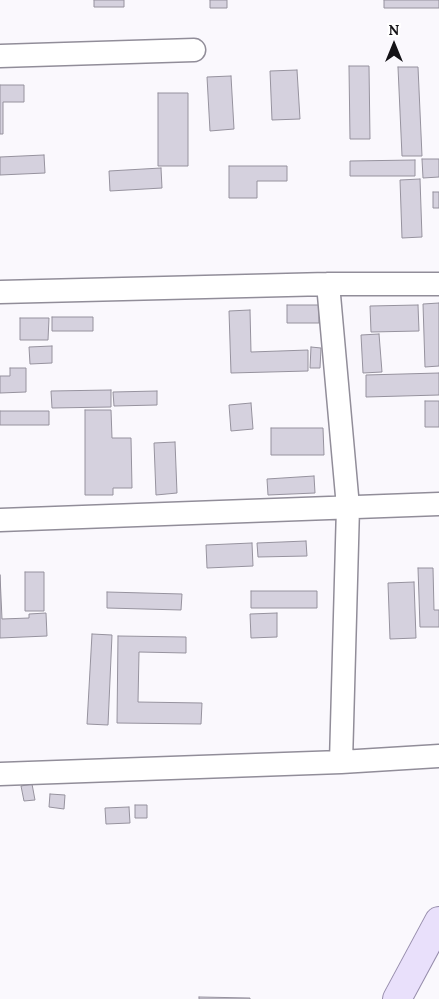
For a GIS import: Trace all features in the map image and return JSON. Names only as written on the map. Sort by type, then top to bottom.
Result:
[{"type":"main road","points":[[397,999],[439,921]]},
{"type":"street","points":[[0,56],[194,50]]},
{"type":"street","points":[[328,284],[348,507],[341,762]]},
{"type":"street","points":[[0,292],[328,284],[439,284]]},
{"type":"street","points":[[0,520],[439,504]]},
{"type":"street","points":[[0,774],[341,762],[439,756]]},
{"type":"building","points":[[94,0],[124,0],[124,7],[94,7]]},
{"type":"building","points":[[210,0],[227,0],[227,8],[210,8]]},
{"type":"building","points":[[384,0],[439,0],[439,8],[384,8]]},
{"type":"building","points":[[349,66],[369,66],[370,139],[350,139]]},
{"type":"building","points":[[398,67],[418,67],[422,156],[402,156]]},
{"type":"building","points":[[297,70],[300,119],[272,120],[270,71]]},
{"type":"building","points":[[231,76],[234,129],[210,131],[207,77]]},
{"type":"building","points":[[0,85],[24,85],[24,102],[3,102],[3,134],[0,134]]},
{"type":"building","points":[[158,93],[188,93],[188,166],[158,166]]},
{"type":"building","points":[[44,155],[45,173],[0,175],[0,157]]},
{"type":"building","points":[[422,159],[439,159],[439,177],[423,178]]},
{"type":"building","points":[[415,160],[415,176],[350,176],[350,161]]},
{"type":"building","points":[[229,166],[287,166],[287,181],[257,181],[257,198],[229,198]]},
{"type":"building","points":[[161,168],[162,188],[110,191],[109,171]]},
{"type":"building","points":[[420,179],[422,237],[402,238],[400,180]]},
{"type":"building","points":[[433,192],[439,192],[439,208],[433,208]]},
{"type":"building","points":[[439,303],[439,366],[425,367],[423,304]]},
{"type":"building","points":[[287,305],[319,305],[319,323],[287,323]]},
{"type":"building","points":[[418,305],[419,331],[371,332],[370,306]]},
{"type":"building","points":[[250,310],[251,352],[308,350],[308,371],[231,373],[229,311]]},
{"type":"building","points":[[52,317],[93,317],[93,331],[52,331]]},
{"type":"building","points":[[20,318],[49,318],[48,340],[20,340]]},
{"type":"building","points":[[379,334],[382,372],[363,373],[361,335]]},
{"type":"building","points":[[52,346],[52,363],[30,364],[29,347]]},
{"type":"building","points":[[311,347],[321,348],[320,368],[310,368]]},
{"type":"building","points":[[10,368],[26,368],[26,392],[0,393],[0,376],[10,376]]},
{"type":"building","points":[[439,373],[439,395],[366,397],[366,375]]},
{"type":"building","points":[[111,390],[111,407],[52,408],[51,391]]},
{"type":"building","points":[[157,391],[157,405],[114,406],[113,392]]},
{"type":"building","points":[[425,401],[439,401],[439,427],[425,427]]},
{"type":"building","points":[[251,403],[253,429],[231,431],[229,405]]},
{"type":"building","points":[[85,410],[111,410],[112,438],[131,438],[132,488],[113,488],[113,495],[85,495]]},
{"type":"building","points":[[0,411],[49,411],[49,425],[0,425]]},
{"type":"building","points":[[271,428],[323,428],[324,455],[271,455]]},
{"type":"building","points":[[175,442],[177,493],[156,495],[154,443]]},
{"type":"building","points":[[314,476],[315,493],[268,495],[267,479]]},
{"type":"building","points":[[306,541],[307,556],[258,557],[257,543]]},
{"type":"building","points":[[252,543],[253,566],[207,568],[206,545]]},
{"type":"building","points":[[418,568],[433,568],[434,610],[439,610],[439,627],[420,627]]},
{"type":"building","points":[[25,572],[44,572],[44,611],[25,611]]},
{"type":"building","points":[[0,575],[2,619],[29,618],[29,614],[46,613],[47,636],[0,638]]},
{"type":"building","points":[[414,582],[416,638],[390,639],[388,583]]},
{"type":"building","points":[[251,591],[317,591],[317,608],[251,608]]},
{"type":"building","points":[[107,592],[182,594],[181,610],[107,608]]},
{"type":"building","points":[[277,613],[277,637],[251,638],[250,614]]},
{"type":"building","points":[[92,634],[112,635],[108,725],[87,724]]},
{"type":"building","points":[[118,636],[186,637],[186,653],[139,652],[138,702],[202,703],[201,724],[117,723]]},
{"type":"building","points":[[32,784],[35,800],[24,801],[21,786]]},
{"type":"building","points":[[50,794],[65,795],[64,809],[49,807]]},
{"type":"building","points":[[135,805],[147,805],[147,818],[135,818]]},
{"type":"building","points":[[129,807],[130,823],[106,824],[105,808]]},
{"type":"building","points":[[199,997],[250,998],[250,999],[199,999]]}]
